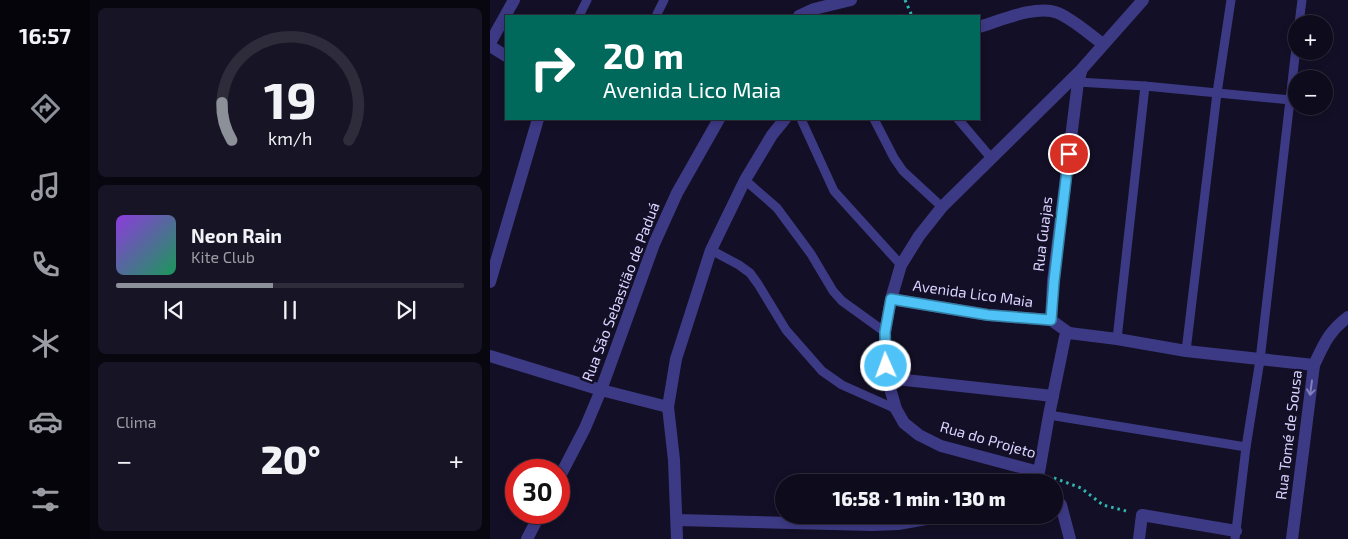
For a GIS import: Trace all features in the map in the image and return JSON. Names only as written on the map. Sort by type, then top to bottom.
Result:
[{"type":"street","points":[[506,15],[514,0]]},
{"type":"street","points":[[800,15],[811,4],[850,0]]},
{"type":"street","name":"Rua do Projeto","points":[[1069,333],[1065,337],[1039,472],[941,446],[919,435],[904,423],[896,410],[887,378],[884,353],[885,332],[891,299],[901,265],[919,236],[942,207],[1079,76],[1103,44],[1143,0]]},
{"type":"street","points":[[980,27],[1034,11],[1047,10],[1058,13],[1103,44]]},
{"type":"street","points":[[505,17],[490,45],[505,55]]},
{"type":"street","name":"Rua Guajas","points":[[1051,320],[1079,76]]},
{"type":"street","points":[[490,282],[538,120]]},
{"type":"street","name":"Rua São Sebastião de Paduá","points":[[569,459],[585,428],[654,244],[677,193],[718,120]]},
{"type":"street","points":[[677,539],[674,460],[668,407],[676,359],[711,250],[745,180],[772,135],[784,120]]},
{"type":"street","name":"Avenida Lico Maia","points":[[891,299],[988,315],[1051,320]]},
{"type":"street","name":"Rua Tomé de Sousa","points":[[1292,539],[1314,365],[1326,340],[1335,327],[1348,317]]},
{"type":"street","points":[[1051,320],[1069,333],[1118,339],[1186,351],[1314,365]]},
{"type":"street","points":[[490,356],[600,390],[668,407]]},
{"type":"street","points":[[887,378],[1053,396]]},
{"type":"street","points":[[1063,513],[1070,539]]},
{"type":"street","points":[[1139,539],[1142,515],[1236,535]]},
{"type":"street","points":[[677,520],[775,523]]},
{"type":"street","points":[[527,539],[535,524]]},
{"type":"street","points":[[833,524],[898,524]]},
{"type":"lane","points":[[580,15],[587,0]]},
{"type":"lane","points":[[657,14],[664,0]]},
{"type":"lane","points":[[1186,351],[1217,93],[1231,0]]},
{"type":"lane","points":[[1300,15],[1302,0]]},
{"type":"lane","points":[[1079,76],[1145,86],[1288,100]]},
{"type":"lane","points":[[1118,339],[1145,86]]},
{"type":"lane","points":[[1236,535],[1246,447],[1260,360],[1289,115]]},
{"type":"lane","points":[[801,120],[834,191],[901,265]]},
{"type":"lane","points":[[875,120],[894,158],[903,171],[942,207]]},
{"type":"lane","points":[[959,120],[992,159]]},
{"type":"lane","points":[[745,180],[777,208],[811,254],[842,301],[885,332]]},
{"type":"lane","points":[[711,250],[750,272],[786,330],[822,371],[842,385],[896,410]]},
{"type":"lane","points":[[1049,415],[1246,447]]},
{"type":"path","points":[[905,0],[912,15]]},
{"type":"path","points":[[1039,472],[1082,488],[1103,506],[1142,515]]},
{"type":"route","points":[[886,366],[884,353],[885,332],[891,299],[988,315],[1051,320],[1069,154]]}]
